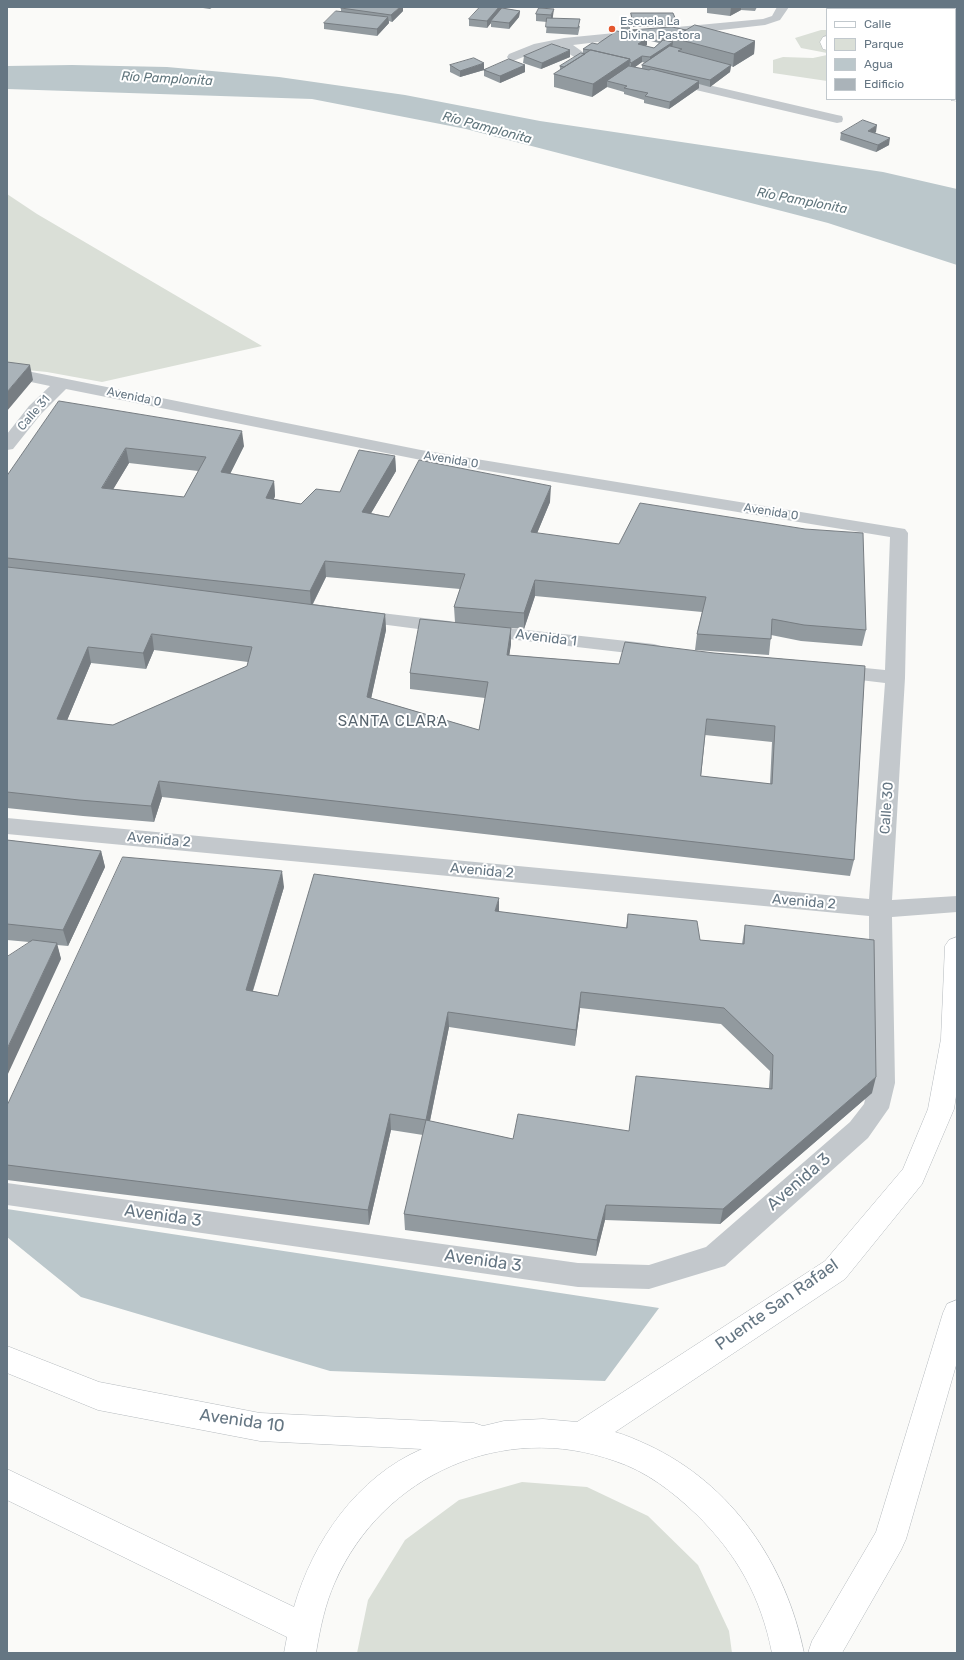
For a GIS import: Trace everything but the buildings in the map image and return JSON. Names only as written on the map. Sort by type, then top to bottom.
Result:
[{"type":"main road","name":"Puente San Rafael","points":[[582,1436],[834,1270],[913,1176],[941,1109],[953,1040],[957,946]]},
{"type":"main road","points":[[824,1653],[890,1539],[957,1313]]},
{"type":"main road","name":"Avenida 10","points":[[7,1359],[98,1396],[260,1427],[487,1438]]},
{"type":"main road","points":[[7,1484],[302,1641],[312,1599],[329,1559],[352,1523],[391,1484],[413,1469],[461,1445],[487,1438],[518,1433],[550,1432],[582,1436],[609,1443],[636,1453],[662,1467],[687,1484],[730,1526],[749,1551],[777,1609],[786,1640],[788,1653]]},
{"type":"street","points":[[665,33],[765,22],[776,18],[783,7]]},
{"type":"street","points":[[513,57],[538,47],[564,42],[649,34]]},
{"type":"street","points":[[564,42],[573,54],[617,67]]},
{"type":"street","points":[[662,78],[837,119]]},
{"type":"street","name":"Avenida 0","points":[[7,372],[63,382],[421,455],[899,533]]},
{"type":"street","name":"Calle 31","points":[[7,445],[35,410],[63,382]]},
{"type":"street","name":"Calle 30","points":[[882,1083],[880,909],[895,678],[899,533]]},
{"type":"street","name":"Avenida 1","points":[[340,614],[673,652]]},
{"type":"street","points":[[816,669],[895,678]]},
{"type":"street","name":"Avenida 2","points":[[7,826],[880,909],[957,904]]},
{"type":"street","name":"Avenida 3","points":[[7,1194],[578,1275],[649,1277],[714,1257],[859,1130],[876,1108],[882,1083]]},
{"type":"green space","points":[[821,30],[826,30],[826,53],[801,48],[795,38]]},
{"type":"green space","points":[[826,55],[826,81],[773,73],[773,60],[783,57],[813,58]]},
{"type":"green space","points":[[7,194],[37,214],[262,346],[102,382],[47,372],[7,368]]},
{"type":"green space","points":[[522,1482],[587,1487],[648,1516],[698,1565],[729,1631],[732,1653],[357,1653],[368,1600],[405,1540],[459,1500]]},
{"type":"water","name":"Río Pamplonita","points":[[72,65],[167,67],[279,77],[405,95],[540,121],[883,172],[957,189],[957,265],[828,223],[466,129],[312,99],[7,89],[7,66]]},
{"type":"water","points":[[7,1209],[659,1308],[605,1381],[330,1371],[81,1297],[7,1237]]},
{"type":"place","name":"Escuela La Divina Pastora","points":[[612,29]]},
{"type":"district","name":"SANTA CLARA","points":[[393,722]]}]
